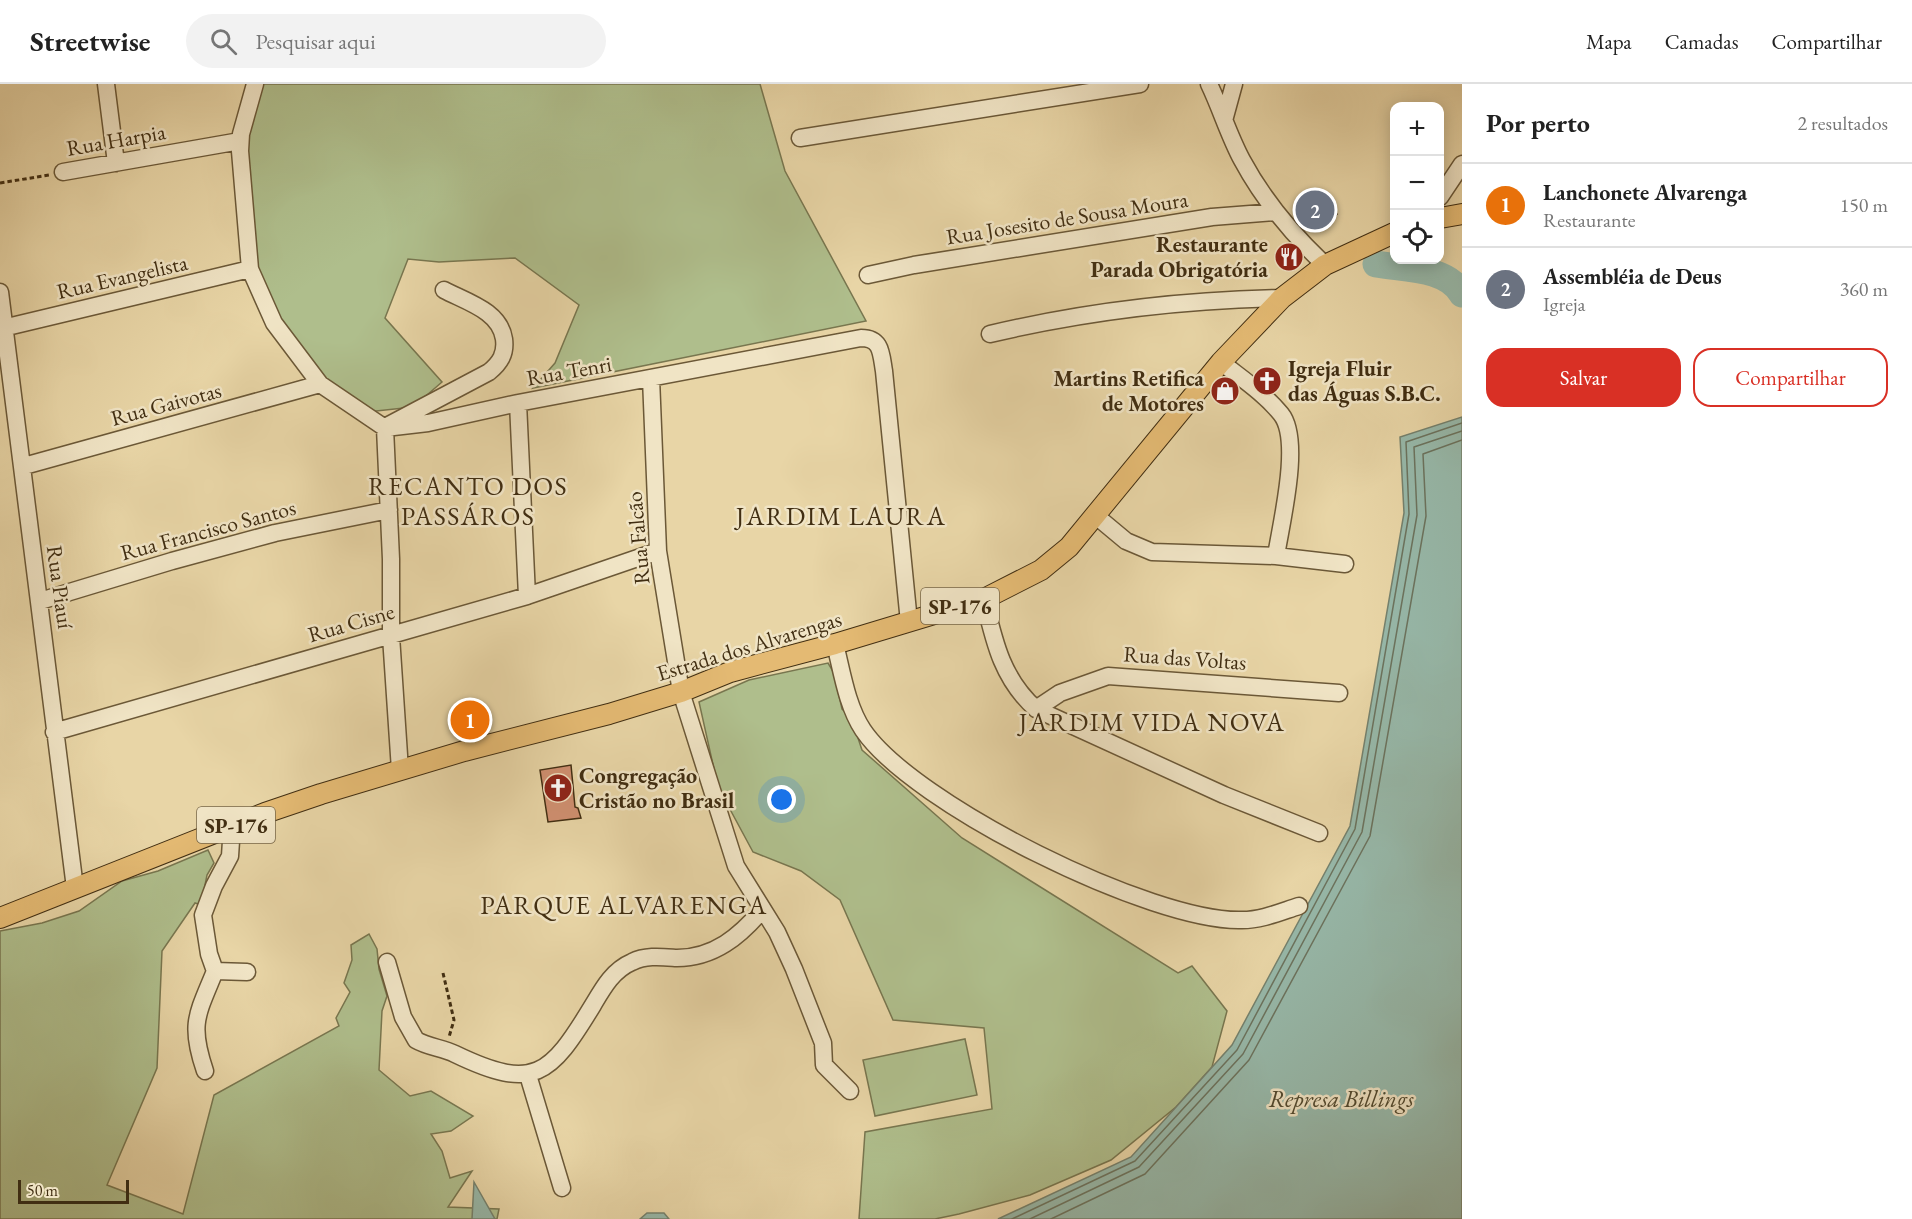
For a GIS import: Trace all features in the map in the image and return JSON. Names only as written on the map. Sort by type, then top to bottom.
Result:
[{"type":"main road","points":[[1444,217],[1462,214]]},
{"type":"main road","name":"Estrada dos Alvarengas","points":[[0,918],[232,826],[321,794],[681,692],[730,672],[835,644],[984,599],[1041,570],[1069,547],[1221,362],[1282,298],[1325,265],[1390,235]]},
{"type":"street","points":[[106,84],[116,162]]},
{"type":"street","points":[[255,84],[240,141],[243,205],[250,269],[274,323],[320,384],[385,428]]},
{"type":"street","points":[[800,138],[1140,84]]},
{"type":"street","points":[[1209,84],[1241,159],[1275,212],[1296,237],[1325,265]]},
{"type":"street","points":[[1225,117],[1234,84]]},
{"type":"street","name":"Rua Harpia","points":[[63,172],[240,141]]},
{"type":"street","points":[[1444,191],[1462,164]]},
{"type":"street","name":"Rua Josesito de Sousa Moura","points":[[868,275],[914,265],[1212,217],[1275,212]]},
{"type":"street","name":"Rua Evangelista","points":[[3,327],[250,269]]},
{"type":"street","points":[[385,428],[399,418],[489,372],[500,363],[505,346],[502,329],[493,316],[444,290]]},
{"type":"street","name":"Rua Piauí","points":[[0,292],[3,327],[24,466],[31,544],[75,888]]},
{"type":"street","points":[[990,334],[1081,314],[1169,303],[1282,298]]},
{"type":"street","name":"Rua Tenri","points":[[385,428],[428,423],[518,403],[861,338],[876,341],[880,346],[884,371],[909,622]]},
{"type":"street","points":[[1221,362],[1274,407],[1289,428],[1290,462],[1276,556]]},
{"type":"street","name":"Rua Falcão","points":[[651,378],[658,551],[681,692],[736,866],[777,933],[824,1043],[824,1065],[850,1091]]},
{"type":"street","name":"Rua Gaivotas","points":[[24,466],[320,384]]},
{"type":"street","points":[[518,403],[527,596]]},
{"type":"street","points":[[385,428],[391,636],[400,770]]},
{"type":"street","name":"Rua Francisco Santos","points":[[40,601],[275,533],[389,510]]},
{"type":"street","points":[[1096,516],[1126,541],[1152,552],[1276,556],[1345,564]]},
{"type":"street","name":"Rua Cisne","points":[[54,732],[527,596],[658,551]]},
{"type":"street","points":[[984,599],[995,644],[1006,673],[1021,696],[1036,709],[1224,795],[1319,833]]},
{"type":"street","points":[[835,644],[856,718],[875,744],[888,757],[943,798],[1012,842],[1139,897],[1193,914],[1242,920],[1265,918],[1299,906]]},
{"type":"street","name":"Rua das Voltas","points":[[1036,709],[1069,689],[1108,676],[1340,693]]},
{"type":"street","points":[[205,1071],[195,1043],[195,1024],[215,970],[209,954],[203,915],[208,896],[230,856],[232,826]]},
{"type":"street","points":[[387,962],[403,1017],[413,1037],[421,1043],[508,1075],[528,1075],[543,1068],[556,1057],[582,1024],[609,980],[621,969],[633,961],[647,957],[702,955],[721,947],[747,927],[762,910]]},
{"type":"street","points":[[215,970],[247,972]]},
{"type":"street","points":[[528,1075],[562,1188]]},
{"type":"path","name":"Rua Harpia","points":[[0,183],[63,172]]},
{"type":"path","points":[[442,1049],[452,1031],[454,1020],[443,973]]},
{"type":"green space","points":[[261,84],[760,84],[785,171],[866,321],[533,388],[555,363],[579,305],[515,258],[439,262],[408,259],[385,318],[442,382],[413,407],[367,412],[323,381],[272,310],[254,267],[245,138]]},
{"type":"green space","points":[[828,663],[834,673],[842,709],[851,717],[862,750],[962,838],[1178,973],[1192,966],[1227,1011],[1212,1067],[1176,1107],[1111,1160],[1030,1195],[959,1214],[935,1219],[859,1219],[865,1132],[992,1109],[984,1028],[893,1020],[840,900],[801,871],[753,852],[718,787],[699,702],[749,680]]},
{"type":"green space","points":[[208,850],[214,863],[207,875],[201,905],[195,903],[162,951],[157,1068],[107,1185],[183,1214],[214,1095],[339,1026],[336,1018],[350,992],[344,983],[352,960],[351,945],[369,934],[377,949],[379,969],[387,996],[382,1011],[379,1070],[410,1096],[431,1091],[473,1116],[451,1131],[431,1134],[442,1151],[450,1178],[472,1171],[448,1207],[499,1209],[497,1219],[0,1219],[0,931],[42,923],[79,911],[122,881],[158,871]]},
{"type":"green space","points":[[965,1039],[977,1095],[875,1116],[863,1060]]},
{"type":"water","name":"Represa Billings","points":[[1462,417],[1462,1219],[998,1219],[1131,1157],[1232,1045],[1350,826],[1404,513],[1400,437]]},
{"type":"water","points":[[474,1182],[495,1219],[472,1219]]},
{"type":"water","points":[[647,1213],[664,1213],[669,1219],[640,1219]]},
{"type":"building","points":[[1310,191],[1337,214],[1326,225],[1311,214],[1306,219],[1294,207]]},
{"type":"building","name":"Congregação Cristão no Brasil","points":[[571,765],[575,807],[578,808],[581,818],[548,822],[540,770]]},
{"type":"waterway","points":[[1376,264],[1436,274],[1455,285],[1462,294]]},
{"type":"place","name":"Assembléia de Deus","points":[[1315,210]]},
{"type":"place","name":"Restaurante Parada Obrigatória","points":[[1289,257]]},
{"type":"place","name":"Igreja Fluir das Águas S.B.C.","points":[[1267,381]]},
{"type":"place","name":"Martins Retifica de Motores","points":[[1225,391]]},
{"type":"place","name":"Lanchonete Alvarenga","points":[[470,720]]},
{"type":"place","name":"Congregação Cristão no Brasil","points":[[558,788]]},
{"type":"district","name":"RECANTO DOS PASSÁROS","points":[[468,501]]},
{"type":"district","name":"JARDIM LAURA","points":[[841,516]]},
{"type":"district","name":"JARDIM VIDA NOVA","points":[[1152,722]]},
{"type":"district","name":"PARQUE ALVARENGA","points":[[624,905]]}]
